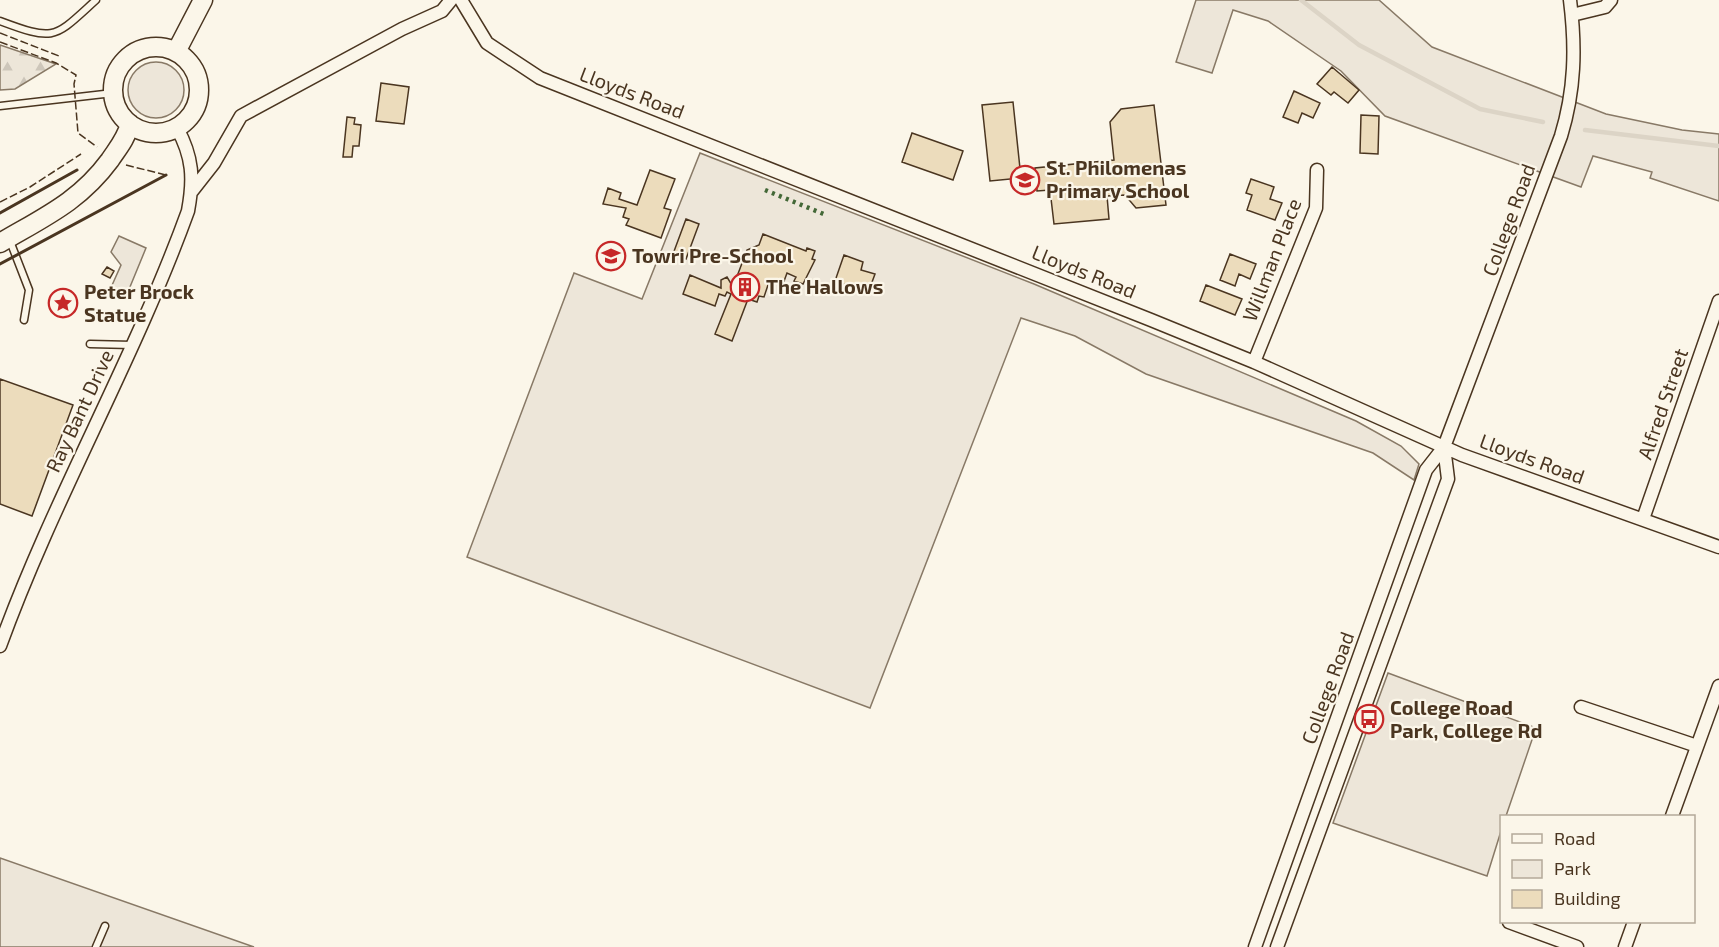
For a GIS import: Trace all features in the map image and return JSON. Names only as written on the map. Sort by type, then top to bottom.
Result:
[{"type":"street","points":[[176,52],[202,0]]},
{"type":"street","name":"Ray Bant Drive","points":[[192,191],[213,163],[241,116],[442,11],[451,0]]},
{"type":"street","name":"Lloyds Road","points":[[461,0],[487,43],[540,78],[1254,362],[1444,447],[1719,547]]},
{"type":"street","name":"College Road","points":[[1255,947],[1426,470],[1444,447],[1568,114],[1576,65],[1570,0]]},
{"type":"street","points":[[1572,15],[1605,7],[1611,0]]},
{"type":"street","points":[[151,47],[176,52],[191,65],[199,83],[195,109],[188,120],[177,128],[153,133],[130,124],[121,116],[113,93],[119,68],[133,54],[151,47]]},
{"type":"street","points":[[4,240],[79,196],[93,183],[126,137],[130,124]]},
{"type":"street","name":"Ray Bant Drive","points":[[0,646],[27,571],[132,345],[181,232],[192,191],[190,151],[177,128]]},
{"type":"street","name":"Willman Place","points":[[1254,362],[1316,208],[1317,170]]},
{"type":"street","name":"Alfred Street","points":[[1643,519],[1719,301]]},
{"type":"street","name":"College Road","points":[[1277,947],[1448,479],[1444,447]]},
{"type":"street","points":[[1672,815],[1719,686]]},
{"type":"street","points":[[1581,707],[1697,746]]},
{"type":"street","points":[[1512,923],[1577,947]]},
{"type":"street","points":[[1625,947],[1633,923]]},
{"type":"lane","points":[[0,21],[35,34],[63,31],[96,0]]},
{"type":"lane","points":[[0,106],[113,93]]},
{"type":"lane","points":[[4,240],[29,290],[24,320]]},
{"type":"lane","points":[[90,344],[132,345]]},
{"type":"lane","points":[[96,947],[105,926]]},
{"type":"green space","points":[[1196,0],[1379,0],[1432,47],[1606,114],[1682,130],[1719,134],[1719,201],[1650,178],[1652,172],[1593,156],[1581,187],[1385,116],[1341,71],[1268,21],[1233,10],[1212,73],[1176,62]]},
{"type":"green space","points":[[0,45],[56,64],[15,89],[0,90]]},
{"type":"green space","points":[[151,62],[161,62],[176,70],[182,79],[184,90],[182,101],[176,110],[161,118],[151,118],[140,113],[133,106],[128,95],[128,85],[133,74],[140,67]]},
{"type":"green space","points":[[700,153],[1034,284],[1356,421],[1401,446],[1419,464],[1414,480],[1373,453],[1146,374],[1075,336],[1021,318],[870,708],[467,557],[574,273],[642,299]]},
{"type":"green space","points":[[119,236],[146,248],[125,299],[109,292],[121,265],[111,252]]},
{"type":"green space","points":[[1388,673],[1536,728],[1506,815],[1500,815],[1500,834],[1487,876],[1333,823]]},
{"type":"green space","points":[[0,858],[254,947],[0,947]]},
{"type":"building","points":[[1332,67],[1359,90],[1348,103],[1334,92],[1331,95],[1317,84]]},
{"type":"building","points":[[381,83],[409,87],[404,124],[376,121]]},
{"type":"building","points":[[1294,91],[1320,103],[1313,118],[1302,113],[1298,123],[1283,117]]},
{"type":"building","points":[[1013,102],[1021,178],[990,181],[982,105]]},
{"type":"building","name":"St. Philomenas Primary School","points":[[1154,105],[1166,205],[1136,208],[1125,195],[1107,196],[1109,219],[1054,224],[1050,190],[1037,191],[1035,168],[1114,160],[1110,122],[1121,109]]},
{"type":"building","points":[[1361,115],[1379,116],[1378,154],[1360,153]]},
{"type":"building","points":[[347,117],[355,118],[354,124],[361,125],[359,146],[353,146],[352,157],[343,157]]},
{"type":"building","points":[[912,133],[963,151],[953,180],[902,162]]},
{"type":"building","name":"Towri Pre-School","points":[[650,170],[675,179],[664,208],[671,210],[661,238],[626,225],[629,219],[623,217],[626,208],[603,204],[608,188],[621,193],[619,199],[637,205]]},
{"type":"building","points":[[1251,179],[1274,187],[1270,199],[1282,203],[1275,220],[1247,210],[1252,195],[1246,193]]},
{"type":"building","points":[[686,219],[699,224],[686,259],[673,254]]},
{"type":"building","name":"The Hallows","points":[[763,234],[806,251],[807,248],[815,251],[812,259],[815,260],[803,284],[794,281],[796,277],[787,273],[783,284],[770,279],[764,297],[759,296],[757,302],[748,299],[732,341],[715,334],[731,294],[727,292],[725,296],[719,294],[715,306],[683,294],[690,275],[721,288],[721,280],[727,277],[733,287],[747,250],[759,245]]},
{"type":"building","points":[[1230,254],[1256,264],[1250,279],[1239,274],[1235,286],[1220,280]]},
{"type":"building","points":[[844,255],[863,262],[861,270],[875,274],[868,293],[835,281]]},
{"type":"building","points":[[107,267],[114,271],[110,278],[102,274]]},
{"type":"building","points":[[1206,285],[1242,299],[1235,315],[1200,301]]},
{"type":"building","points":[[0,379],[73,405],[32,516],[0,504]]},
{"type":"waterway","points":[[1301,0],[1359,45],[1480,109],[1543,122]]},
{"type":"waterway","points":[[1585,130],[1719,146]]},
{"type":"hedge","points":[[765,190],[826,215]]},
{"type":"fence","points":[[0,33],[59,56]]},
{"type":"fence","points":[[0,42],[56,63],[76,75],[74,84],[78,133],[97,147]]},
{"type":"fence","points":[[0,202],[30,187],[81,154]]},
{"type":"fence","points":[[126,165],[166,175]]},
{"type":"wall","points":[[0,213],[77,170]]},
{"type":"wall","points":[[0,264],[166,175]]},
{"type":"place","name":"St. Philomenas Primary School","points":[[1025,180]]},
{"type":"place","name":"Towri Pre-School","points":[[611,256]]},
{"type":"place","name":"The Hallows","points":[[745,287]]},
{"type":"place","name":"Peter Brock Statue","points":[[63,303]]},
{"type":"place","name":"College Road Park, College Rd","points":[[1369,719]]}]
